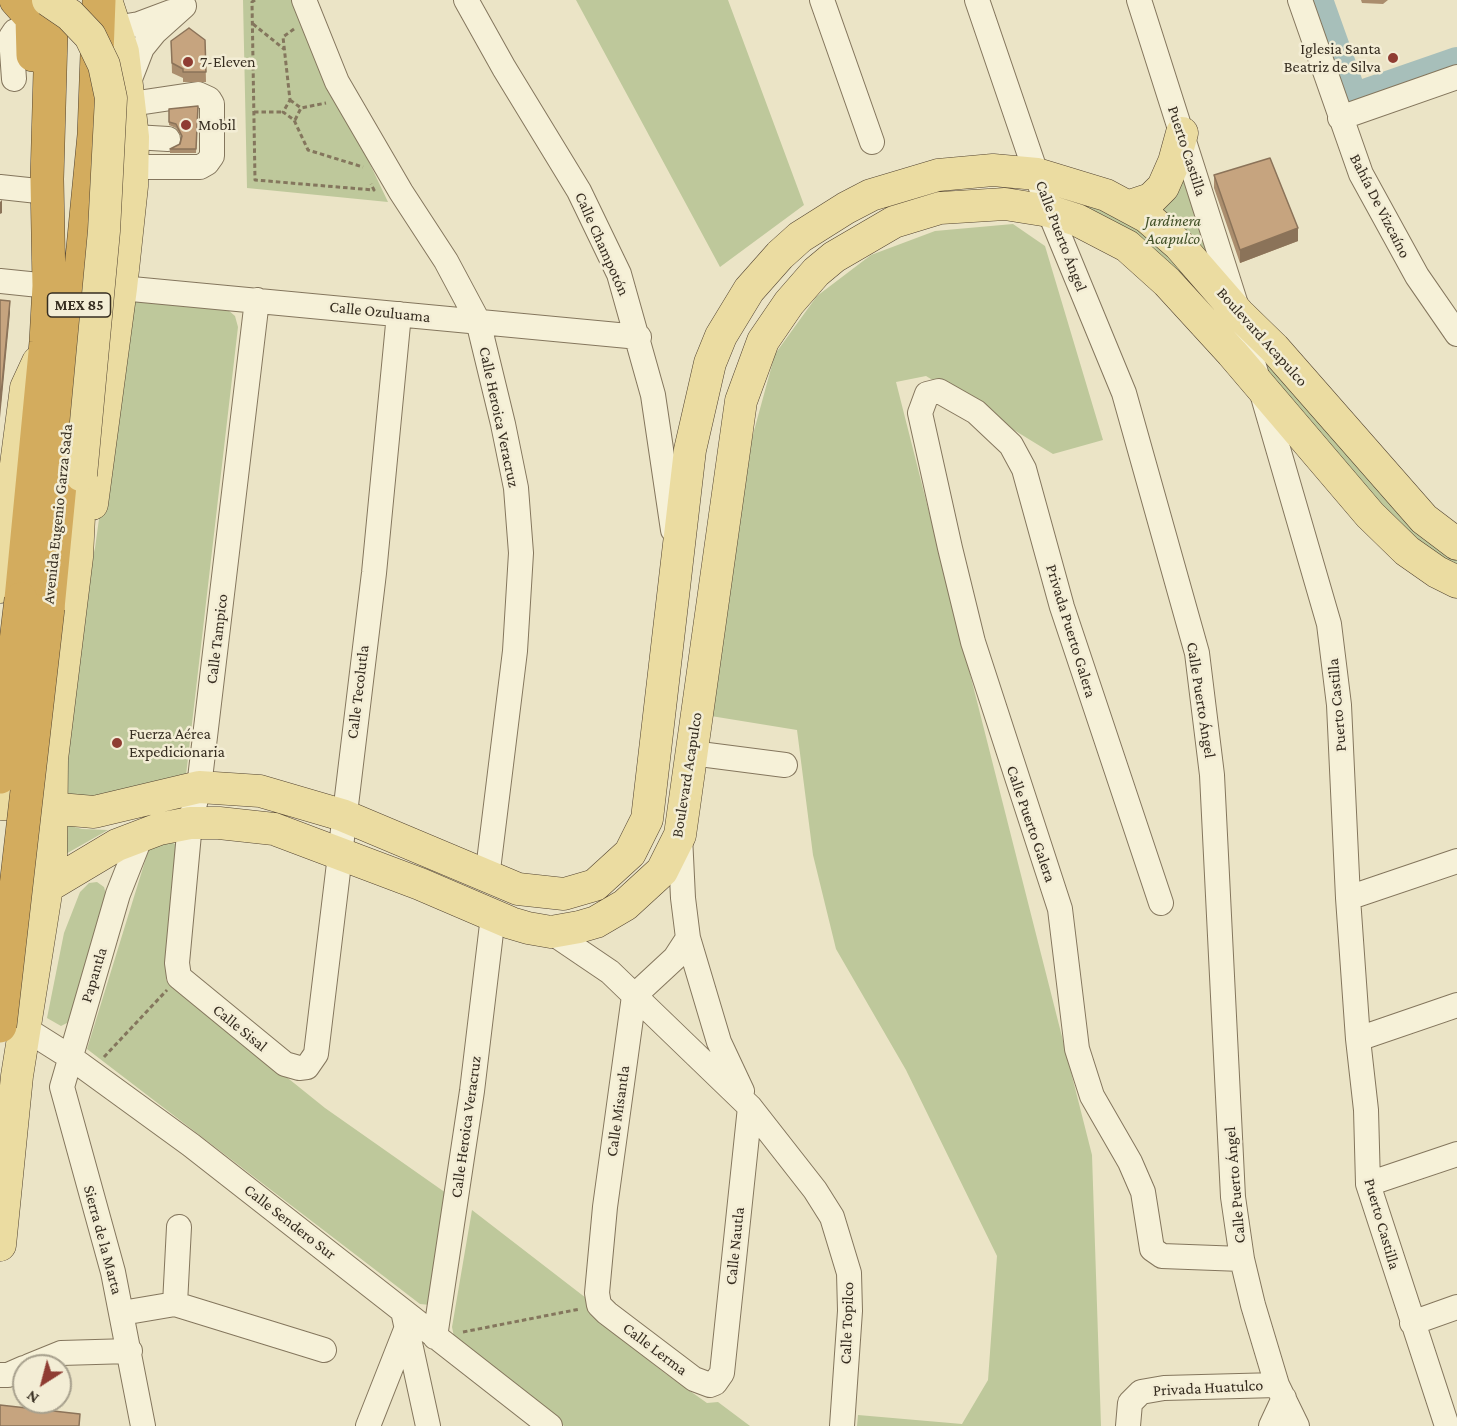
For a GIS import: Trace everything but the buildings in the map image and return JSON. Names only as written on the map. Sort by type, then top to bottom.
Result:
[{"type":"highway","points":[[79,0],[75,22],[76,181],[80,193],[88,201]]},
{"type":"highway","name":"Avenida Eugenio Garza Sada","points":[[0,777],[23,598],[88,201],[94,135],[99,0]]},
{"type":"highway","points":[[35,7],[16,80],[37,153],[47,178]]},
{"type":"highway","name":"Avenida Eugenio Garza Sada","points":[[17,1021],[23,598],[49,286],[47,178],[35,7]]},
{"type":"main road","points":[[0,1245],[17,1021],[31,975],[53,844],[52,759],[78,557],[81,475],[104,231],[111,98],[104,65],[90,36],[70,15],[35,7]]},
{"type":"main road","points":[[78,557],[89,520],[97,474],[121,288],[133,152],[130,94],[110,14]]},
{"type":"main road","points":[[1130,206],[1151,200],[1163,187],[1174,162],[1182,133]]},
{"type":"main road","name":"Boulevard Acapulco","points":[[0,804],[94,812],[199,787],[260,791],[342,815],[487,878],[518,889],[564,894],[581,891],[607,876],[630,853],[647,819],[676,549],[690,450],[710,363],[733,314],[755,283],[800,237],[830,217],[872,195],[938,175],[993,171],[1037,174],[1097,192],[1130,206],[1179,245],[1239,314],[1274,348],[1424,519],[1457,544]]},
{"type":"main road","name":"Boulevard Acapulco","points":[[5,906],[45,888],[117,845],[190,823],[245,824],[274,829],[420,884],[493,916],[551,932],[579,927],[611,914],[652,881],[671,856],[680,835],[741,401],[763,341],[789,303],[816,272],[834,257],[894,222],[940,208],[1005,204],[1049,211],[1102,232],[1140,256],[1232,352],[1370,515],[1407,550],[1456,584]]},
{"type":"main road","points":[[23,598],[5,498],[26,388],[46,342]]},
{"type":"main road","points":[[1370,515],[1397,488]]},
{"type":"main road","points":[[0,768],[12,773],[27,773],[52,759]]},
{"type":"main road","points":[[17,1021],[39,997],[44,984],[59,905],[84,864]]},
{"type":"main road","points":[[607,876],[652,881]]},
{"type":"main road","points":[[0,950],[14,958],[31,975]]},
{"type":"street","name":"Calle Heroica Veracruz","points":[[304,0],[337,82],[390,174],[446,261],[478,321],[516,488],[521,553],[515,651],[487,878]]},
{"type":"street","name":"Calle Champotón","points":[[466,0],[504,68],[579,190],[619,274],[639,337],[653,395],[676,549]]},
{"type":"street","points":[[822,0],[872,142]]},
{"type":"street","name":"Calle Puerto Ángel","points":[[977,0],[1049,211],[1124,393],[1197,653],[1212,775],[1233,1197],[1242,1259],[1253,1305],[1281,1392],[1297,1426]]},
{"type":"street","name":"Puerto Castilla","points":[[1139,0],[1239,314],[1329,624],[1339,705],[1348,898],[1358,1039],[1366,1110],[1368,1184],[1447,1426]]},
{"type":"street","name":"Bahía De Vizcaíno","points":[[1300,0],[1360,174],[1417,276],[1457,334]]},
{"type":"street","points":[[94,135],[133,152],[201,167],[212,156],[208,140],[212,104],[205,96],[198,94],[130,94],[142,48],[155,32],[191,3]]},
{"type":"street","points":[[110,14],[139,24],[191,3]]},
{"type":"street","points":[[1340,118],[1457,77]]},
{"type":"street","points":[[133,152],[168,139]]},
{"type":"street","points":[[0,187],[47,178]]},
{"type":"street","points":[[0,281],[49,286]]},
{"type":"street","name":"Calle Ozuluama","points":[[121,288],[639,337]]},
{"type":"street","name":"Calle Tampico","points":[[179,977],[177,945],[190,823],[199,787],[257,300]]},
{"type":"street","name":"Calle Tecolutla","points":[[307,1067],[316,1054],[342,856],[342,815],[374,573],[399,314]]},
{"type":"street","name":"Calle Puerto Galera","points":[[939,391],[927,394],[923,401],[920,413],[922,430],[973,642],[1060,909],[1077,1049],[1096,1105],[1130,1162],[1143,1192],[1150,1244],[1162,1256],[1242,1259]]},
{"type":"street","name":"Privada Puerto Galera","points":[[939,391],[960,401],[994,426],[1011,446],[1024,469],[1066,618],[1161,903]]},
{"type":"street","points":[[692,753],[785,765]]},
{"type":"street","name":"Calle Topilco","points":[[680,835],[683,898],[688,938],[719,1042],[750,1107]]},
{"type":"street","name":"Papantla","points":[[70,1057],[118,894],[141,836]]},
{"type":"street","points":[[1348,898],[1457,861]]},
{"type":"street","points":[[84,864],[98,866],[109,875],[118,894]]},
{"type":"street","points":[[652,881],[667,885],[683,898]]},
{"type":"street","name":"Calle Heroica Veracruz","points":[[435,1337],[472,1091],[493,916]]},
{"type":"street","name":"Calle Topilco","points":[[551,932],[610,972],[750,1107],[815,1190],[832,1217],[842,1243],[849,1273],[850,1311],[842,1426]]},
{"type":"street","points":[[634,996],[675,958],[688,938]]},
{"type":"street","name":"Calle Sisal","points":[[179,977],[285,1064],[307,1067]]},
{"type":"street","name":"Calle Misantla","points":[[599,1305],[597,1293],[605,1207],[634,996]]},
{"type":"street","points":[[1358,1039],[1457,1005]]},
{"type":"street","name":"Calle Sendero Sur","points":[[17,1021],[191,1145],[405,1319],[435,1337],[540,1422]]},
{"type":"street","name":"Sierra de la Marta","points":[[70,1057],[62,1087],[114,1272],[143,1426]]},
{"type":"street","name":"Calle Nautla","points":[[715,1383],[722,1373],[750,1107]]},
{"type":"street","points":[[1368,1184],[1457,1154]]},
{"type":"street","points":[[175,1304],[179,1227]]},
{"type":"street","points":[[122,1313],[175,1304],[324,1350]]},
{"type":"street","name":"Calle Lerma","points":[[599,1305],[694,1378],[710,1384],[715,1383]]},
{"type":"street","points":[[1412,1323],[1457,1307]]},
{"type":"street","points":[[368,1426],[405,1319]]},
{"type":"street","points":[[405,1319],[428,1426]]},
{"type":"street","points":[[59,1354],[130,1351]]},
{"type":"street","name":"Privada Huatulco","points":[[1128,1426],[1130,1403],[1141,1392],[1164,1388],[1281,1392]]},
{"type":"street","points":[[1271,1426],[1281,1392]]},
{"type":"path","points":[[254,112],[283,112],[294,120],[308,150],[365,168],[374,190],[255,180],[252,2],[255,0]]},
{"type":"path","points":[[252,23],[284,49]]},
{"type":"path","points":[[283,112],[290,100],[283,37],[296,27]]},
{"type":"path","points":[[290,100],[301,108],[336,101]]},
{"type":"path","points":[[294,120],[301,108]]},
{"type":"path","points":[[90,1071],[179,977]]},
{"type":"path","points":[[435,1337],[599,1305]]},
{"type":"green space","points":[[243,0],[292,0],[388,202],[247,188]]},
{"type":"green space","points":[[576,0],[728,0],[804,205],[720,267]]},
{"type":"green space","name":"Jardinera Acapulco","points":[[1187,166],[1230,311],[1457,551],[1457,574],[1406,538],[1346,468],[1063,205],[1070,190],[1128,210]]},
{"type":"green space","points":[[1013,224],[1045,246],[1103,440],[1053,454],[926,376],[896,382],[1092,1155],[1101,1426],[857,1426],[858,1415],[962,1424],[988,1380],[997,1256],[906,1070],[836,949],[813,855],[797,730],[711,716],[746,460],[775,354],[817,296],[871,255],[935,231]]},
{"type":"green space","points":[[129,301],[228,310],[235,316],[238,327],[186,775],[173,788],[66,800],[66,669],[95,548]]},
{"type":"green space","points":[[64,824],[82,829],[108,830],[64,855]]},
{"type":"green space","points":[[171,841],[177,846],[166,980],[325,1108],[446,1193],[430,1305],[420,1304],[87,1049],[150,845]]},
{"type":"green space","points":[[97,882],[104,887],[107,898],[69,1022],[61,1026],[47,1018],[64,933],[80,892],[89,883]]},
{"type":"green space","points":[[472,1210],[586,1298],[590,1314],[666,1374],[707,1403],[718,1402],[750,1426],[564,1426],[454,1337],[452,1327]]},
{"type":"waterway","points":[[1318,0],[1353,98],[1457,62]]},
{"type":"place","name":"Iglesia Santa Beatriz de Silva","points":[[1393,58]]},
{"type":"place","name":"7-Eleven","points":[[188,62]]},
{"type":"place","name":"Mobil","points":[[186,125]]},
{"type":"place","name":"Fuerza Aérea Expedicionaria","points":[[117,743]]}]
